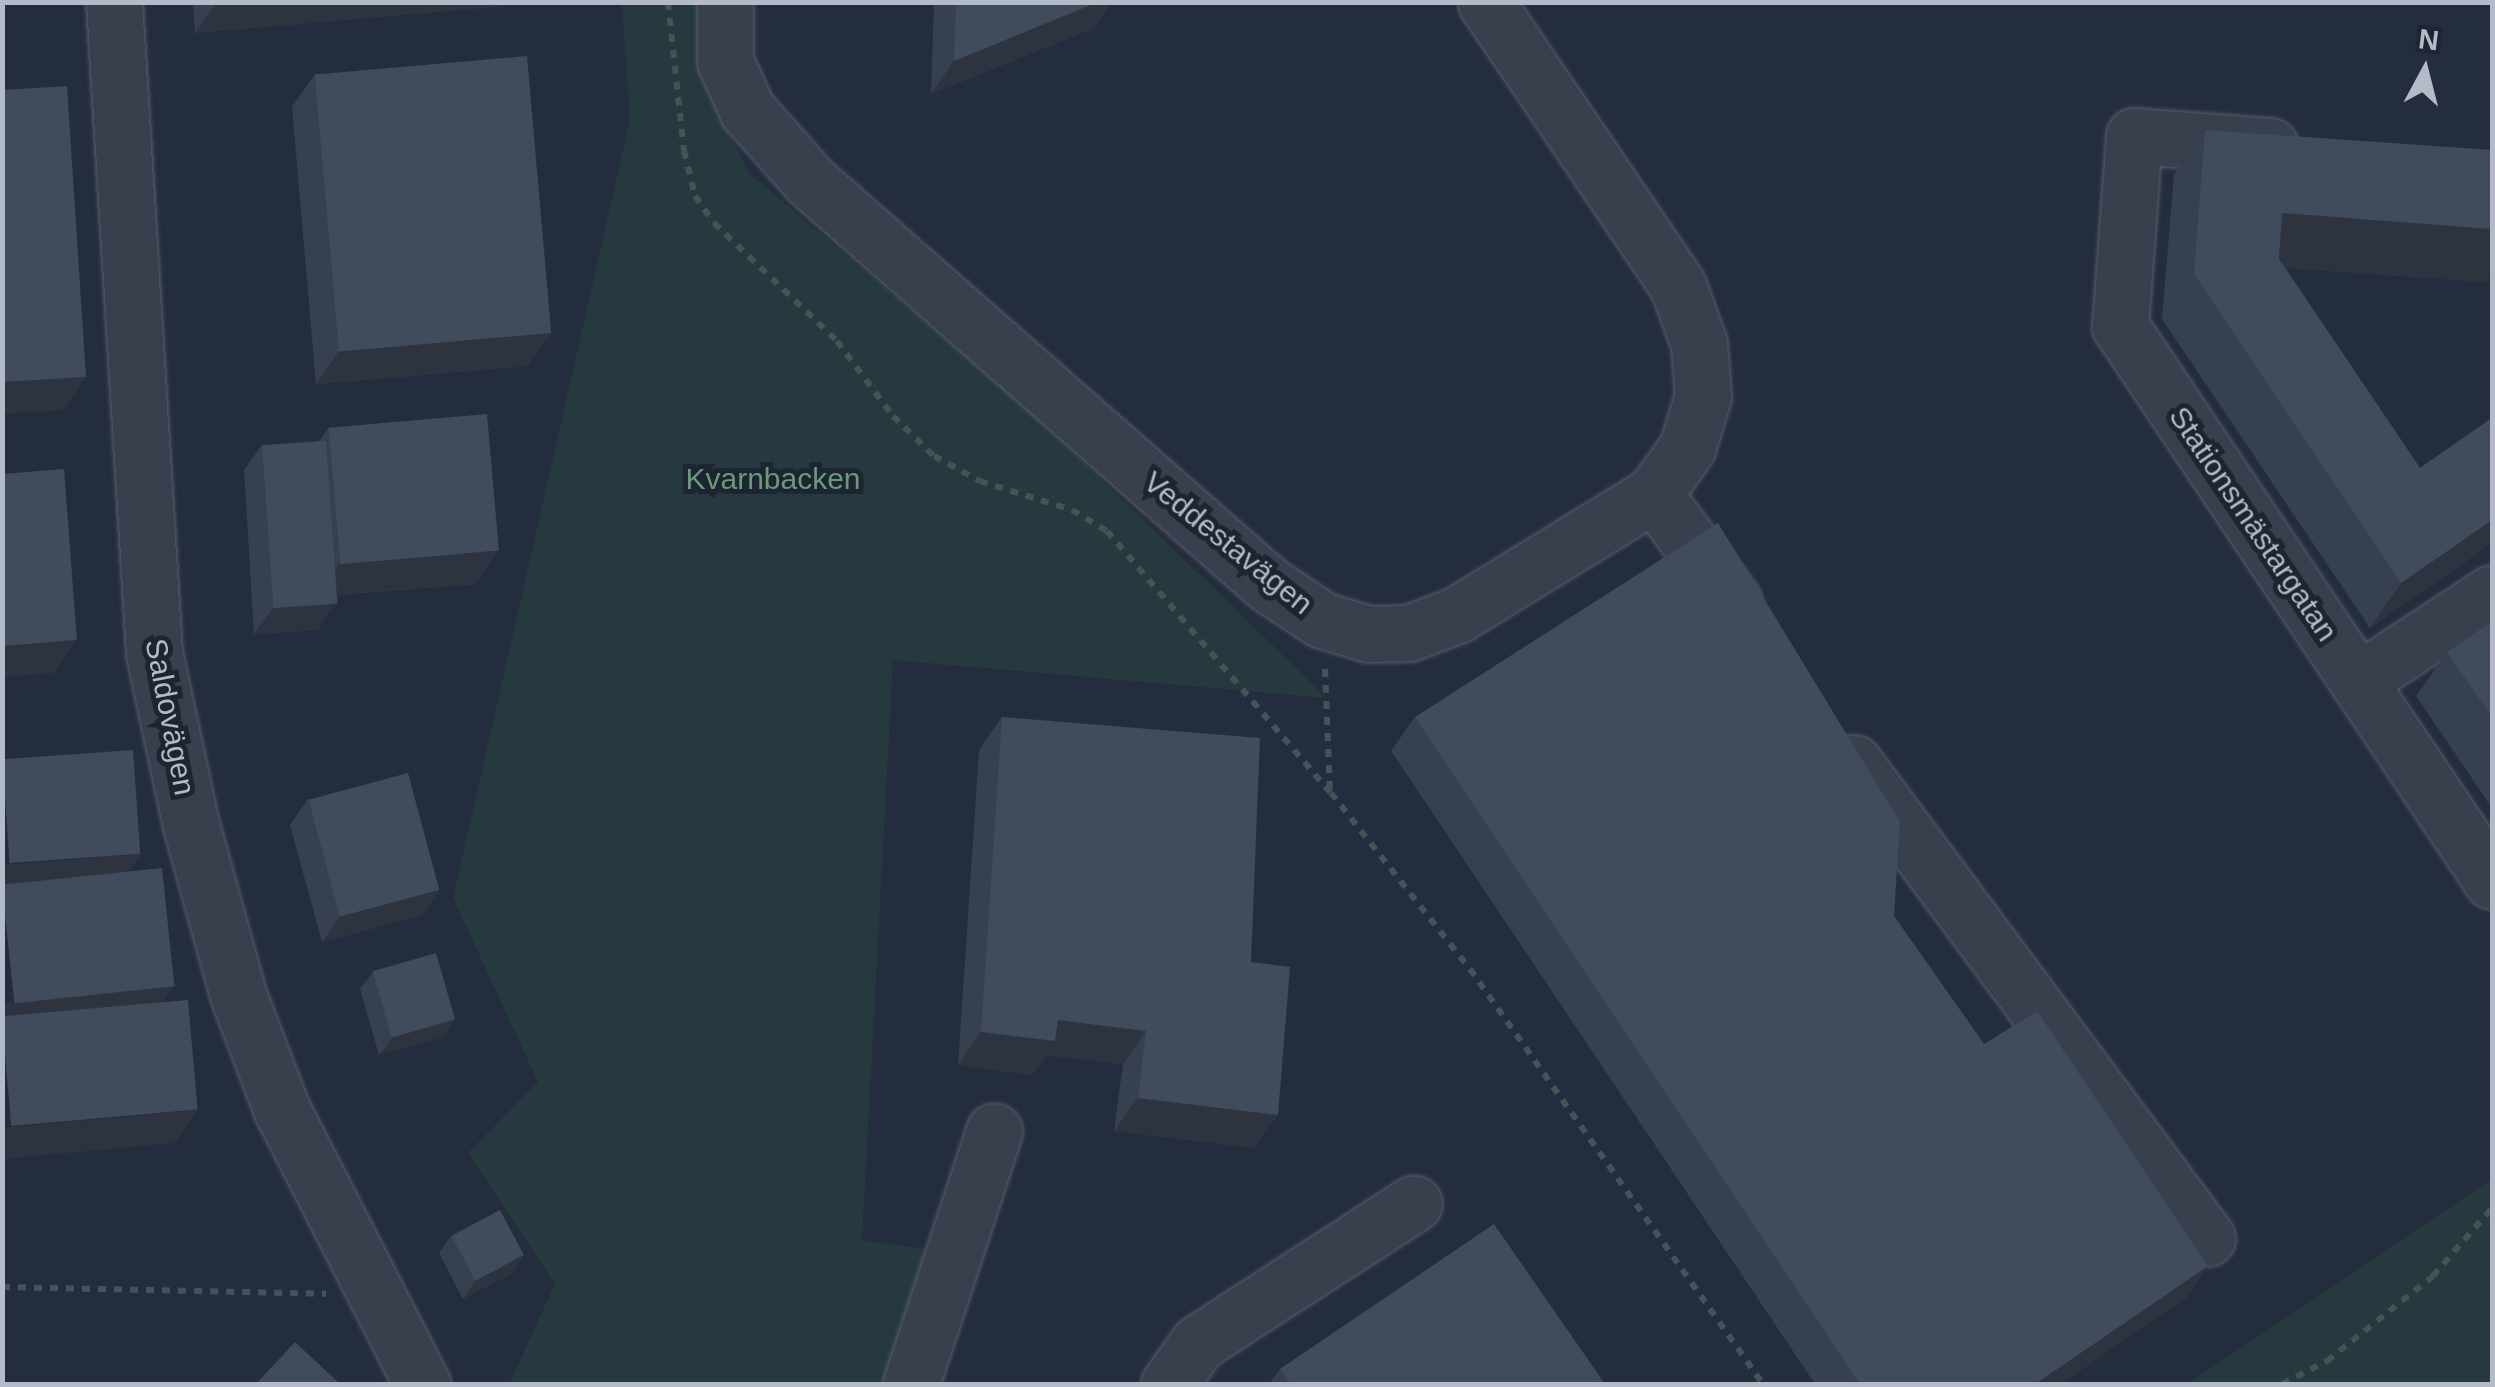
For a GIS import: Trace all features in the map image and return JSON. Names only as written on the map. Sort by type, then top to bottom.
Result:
[{"type":"street","name":"Saldovägen","points":[[114,2],[154,653],[191,826],[238,996],[282,1110],[373,1295],[422,1384]]},
{"type":"street","name":"Veddestavägen","points":[[725,2],[725,61],[747,110],[812,182],[1268,584],[1322,620],[1370,634],[1409,633],[1441,621],[1654,494],[1692,430],[1703,396],[1699,344],[1678,286],[1486,2]]},
{"type":"street","name":"Stationsmästargatan","points":[[2313,150],[2134,136],[2120,326],[2492,881]]},
{"type":"street","points":[[1654,494],[1760,636]]},
{"type":"street","points":[[2358,681],[2492,593]]},
{"type":"street","points":[[1819,716],[2207,1238]]},
{"type":"street","points":[[911,1384],[994,1131]]},
{"type":"street","points":[[1169,1384],[1198,1343],[1414,1203]]},
{"type":"path","points":[[668,2],[684,151],[695,196],[714,224],[836,341],[893,416],[934,456],[980,481],[1072,510],[1106,531],[1330,793],[1637,1198],[1763,1384]]},
{"type":"path","points":[[1322,620],[1330,793]]},
{"type":"path","points":[[2282,1384],[2327,1361],[2433,1276],[2492,1208]]},
{"type":"path","points":[[2,1287],[373,1295]]},
{"type":"green space","name":"Kvarnbacken","points":[[622,3],[712,3],[719,114],[750,174],[1029,409],[1327,698],[893,660],[862,1240],[952,1253],[897,1384],[509,1384],[555,1284],[468,1153],[538,1082],[453,898],[630,120]]},
{"type":"green space","points":[[2492,1179],[2492,1384],[2187,1384]]},
{"type":"building","points":[[956,2],[1098,2],[954,61]]},
{"type":"building","points":[[527,56],[551,333],[339,352],[315,75]]},
{"type":"building","points":[[67,86],[86,377],[2,382],[2,90]]},
{"type":"building","points":[[2205,130],[2492,150],[2492,229],[2282,213],[2279,259],[2420,468],[2492,418],[2492,520],[2401,583],[2194,274]]},
{"type":"building","points":[[487,414],[499,550],[341,564],[329,428]]},
{"type":"building","points":[[326,441],[337,604],[274,608],[262,445]]},
{"type":"building","points":[[64,469],[77,640],[2,646],[2,474]]},
{"type":"building","points":[[1718,523],[1900,822],[1894,916],[1984,1044],[2037,1011],[2208,1266],[2035,1384],[1860,1384],[1415,717]]},
{"type":"building","points":[[2492,621],[2492,717],[2447,652]]},
{"type":"building","points":[[1002,717],[1260,738],[1251,962],[1290,967],[1278,1115],[1138,1098],[1146,1031],[1058,1020],[1055,1041],[981,1032]]},
{"type":"building","points":[[133,750],[140,854],[10,863],[2,759]]},
{"type":"building","points":[[408,773],[439,890],[340,917],[309,800]]},
{"type":"building","points":[[162,868],[174,986],[14,1003],[2,885]]},
{"type":"building","points":[[436,953],[455,1019],[392,1038],[373,971]]},
{"type":"building","points":[[188,1000],[198,1110],[11,1126],[2,1016]]},
{"type":"building","points":[[500,1210],[524,1255],[475,1281],[451,1236]]},
{"type":"building","points":[[1494,1224],[1605,1384],[1291,1384],[1280,1369]]},
{"type":"building","points":[[295,1342],[340,1384],[256,1384]]}]
